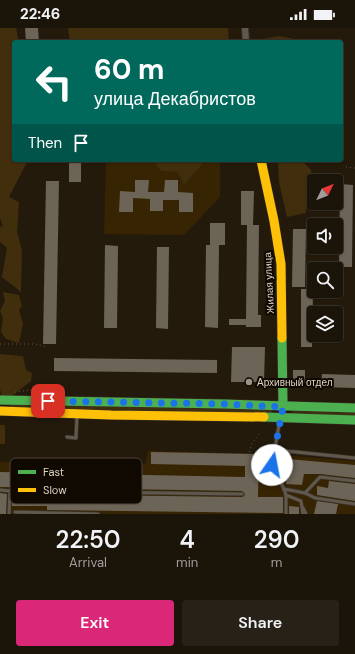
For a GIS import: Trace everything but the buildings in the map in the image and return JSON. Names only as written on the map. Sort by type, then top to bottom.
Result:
[{"type":"street","points":[[245,28],[246,40]]},
{"type":"street","name":"Жилая улица","points":[[261,162],[274,221],[281,264],[283,407]]},
{"type":"street","points":[[355,408],[2,400],[2,411],[355,420]]},
{"type":"lane","points":[[283,407],[272,465],[286,495],[286,514]]},
{"type":"lane","points":[[67,437],[76,438],[77,414]]},
{"type":"lane","points":[[274,454],[286,451],[355,458]]},
{"type":"lane","points":[[305,493],[320,477],[355,481]]},
{"type":"lane","points":[[284,489],[305,493],[315,498],[355,504]]},
{"type":"lane","points":[[0,490],[10,491],[9,514]]},
{"type":"lane","points":[[142,493],[242,494]]},
{"type":"lane","points":[[286,495],[301,501],[303,514]]},
{"type":"lane","points":[[302,507],[306,514]]},
{"type":"lane","points":[[15,512],[98,514]]},
{"type":"path","points":[[346,167],[355,168]]},
{"type":"path","points":[[0,344],[35,344],[47,346]]},
{"type":"path","points":[[15,392],[46,388]]},
{"type":"path","points":[[249,456],[251,445],[260,432]]},
{"type":"shaded area","points":[[0,28],[16,28],[19,40],[12,40],[12,162],[27,162],[9,197],[19,202],[17,232],[22,250],[21,292],[2,277],[7,248],[0,242],[0,226],[3,227],[0,218]]},
{"type":"shaded area","points":[[68,28],[228,28],[229,40],[70,40]]},
{"type":"shaded area","points":[[279,36],[294,40],[258,40]]},
{"type":"shaded area","points":[[106,162],[220,162],[220,197],[184,235],[104,234]]},
{"type":"shaded area","points":[[157,162],[204,162],[184,185],[178,172],[162,171],[156,165]]},
{"type":"shaded area","points":[[280,162],[303,162],[311,170],[312,174],[307,174],[306,213],[287,217],[279,182],[278,164]]},
{"type":"shaded area","points":[[3,292],[19,295],[22,306],[19,310],[23,324],[19,343],[6,339],[1,332],[3,318],[0,311],[5,301]]},
{"type":"shaded area","points":[[0,354],[23,356],[26,370],[32,373],[31,381],[12,396],[2,397],[0,389]]},
{"type":"shaded area","points":[[10,404],[272,410],[272,413],[10,408]]},
{"type":"shaded area","points":[[293,411],[355,413],[355,416],[292,413]]},
{"type":"shaded area","points":[[0,425],[5,425],[5,444],[0,444]]},
{"type":"shaded area","points":[[148,451],[261,454],[264,464],[280,464],[282,455],[355,461],[355,514],[0,514],[0,462],[10,462],[10,504],[142,504],[142,465],[145,465]]},
{"type":"traffic: fast","points":[[282,338],[283,407]]},
{"type":"traffic: fast","points":[[0,400],[355,408]]},
{"type":"traffic: fast","points":[[264,417],[355,420]]},
{"type":"traffic: slow","points":[[261,162],[274,221],[281,264],[282,338]]},
{"type":"traffic: slow","points":[[0,411],[111,415],[264,417]]},
{"type":"place","name":"Архивный отдел","points":[[249,382]]},
{"type":"route","points":[[48,401],[266,405],[283,407],[272,465]]}]
